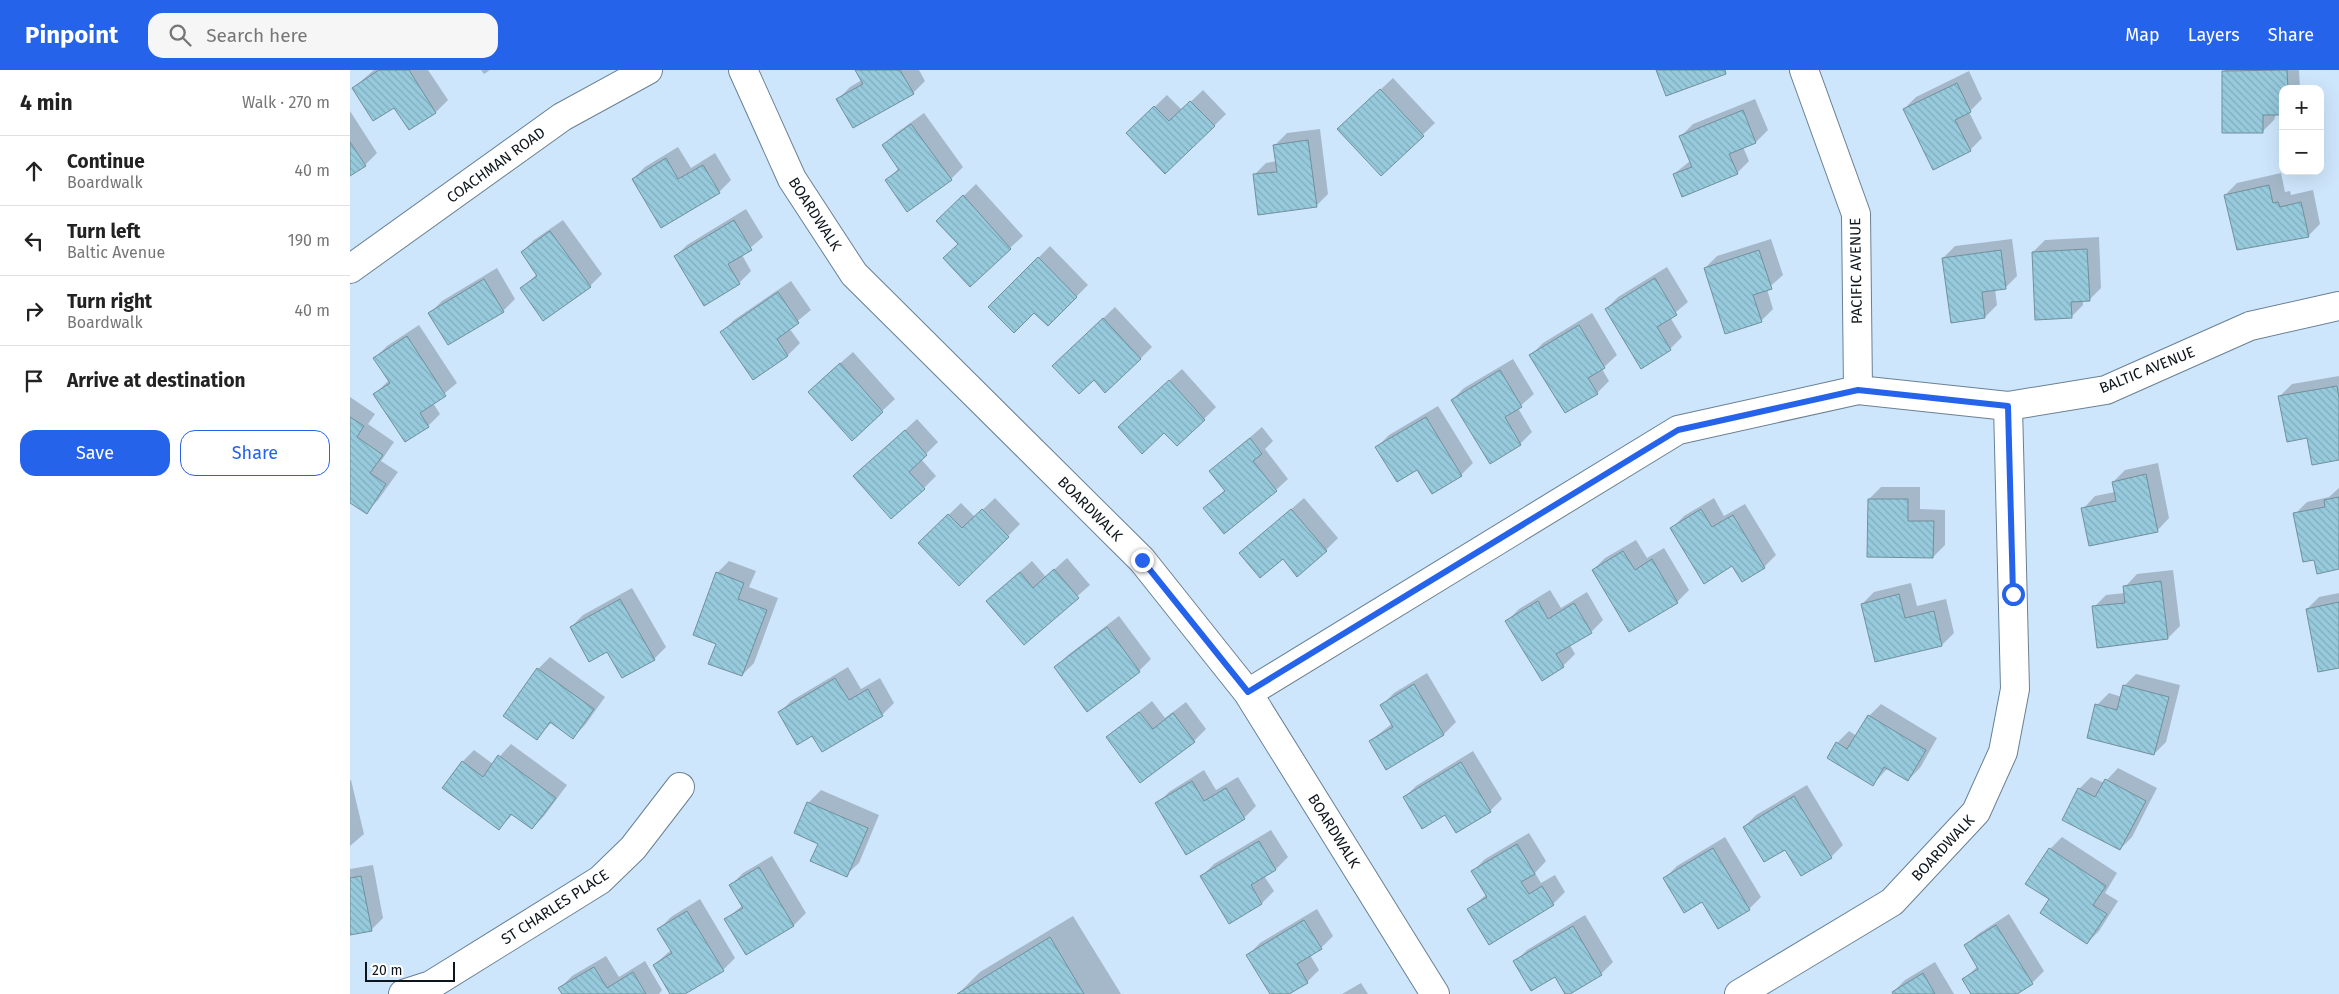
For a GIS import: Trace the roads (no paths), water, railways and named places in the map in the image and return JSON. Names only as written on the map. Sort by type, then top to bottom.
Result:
[{"type":"street","name":"COACHMAN ROAD","points":[[350,269],[562,117],[648,70]]},
{"type":"street","name":"BOARDWALK","points":[[743,70],[792,179],[854,274],[1142,560],[1248,692],[1435,994]]},
{"type":"street","name":"PACIFIC AVENUE","points":[[1804,70],[1856,214],[1858,390]]},
{"type":"street","name":"BALTIC AVENUE","points":[[1248,692],[1678,430],[1858,390],[2008,406],[2106,390],[2250,326],[2339,306]]},
{"type":"street","name":"BOARDWALK","points":[[1739,994],[1892,902],[1976,812],[1992,778],[2003,752],[2015,689],[2008,406]]},
{"type":"street","name":"ST CHARLES PLACE","points":[[403,994],[431,985],[600,880],[633,848],[680,787]]}]
